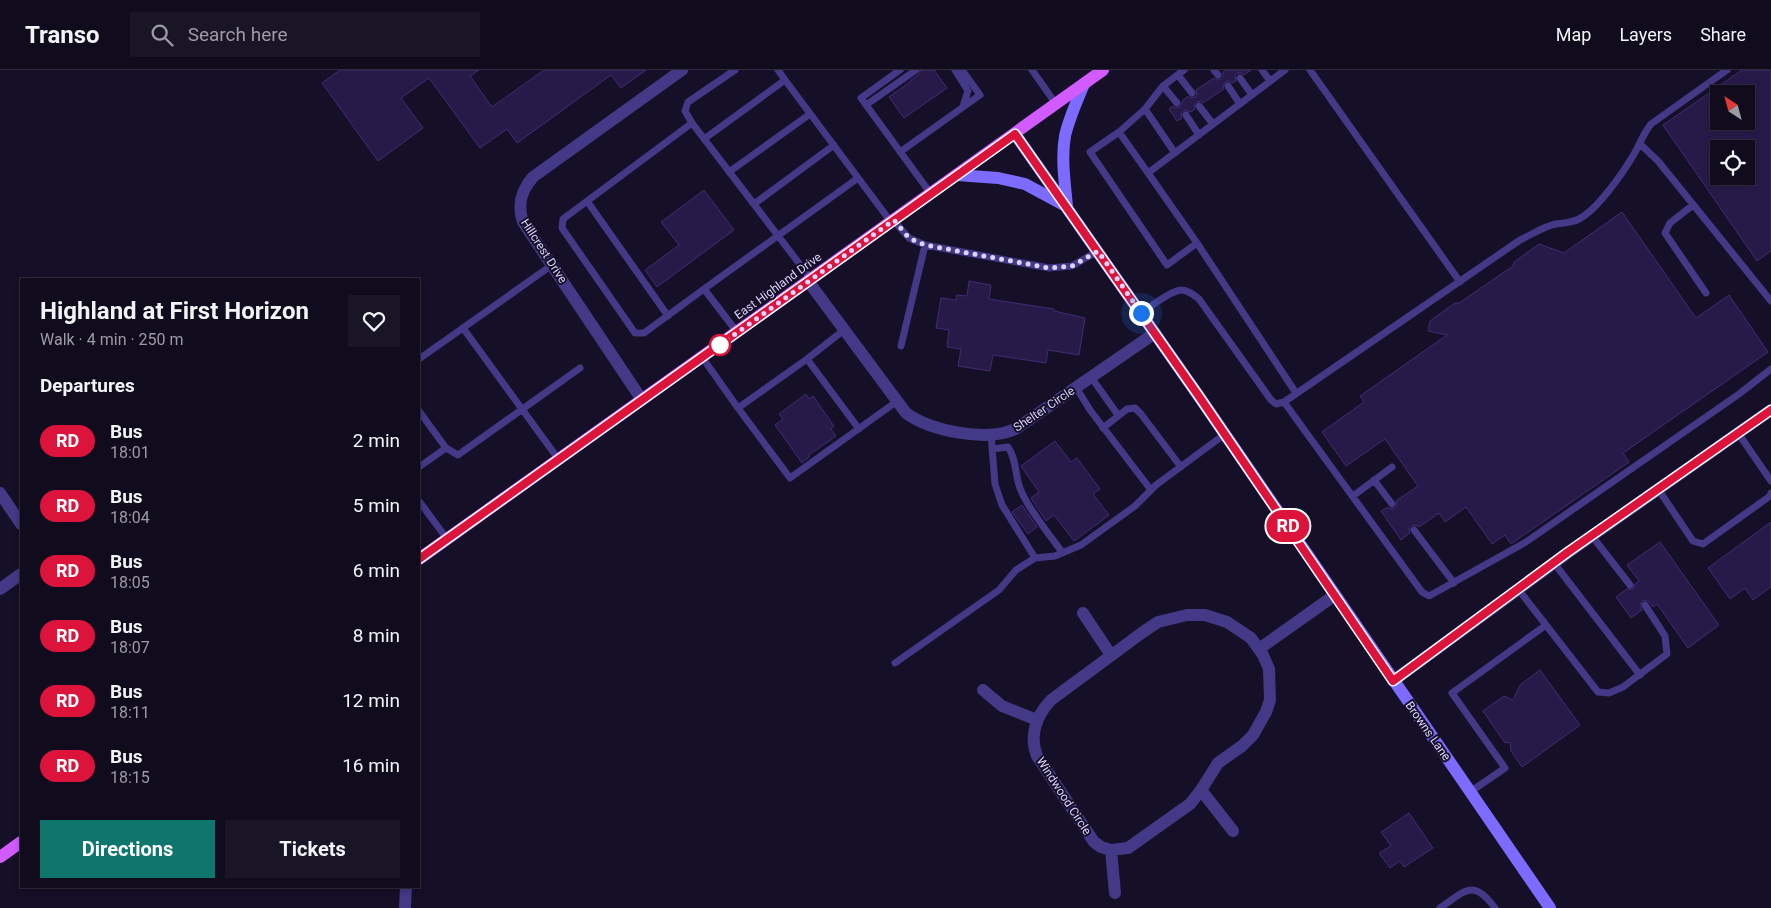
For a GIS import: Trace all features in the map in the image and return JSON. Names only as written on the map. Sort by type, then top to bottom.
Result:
[{"type":"main road","name":"East Highland Drive","points":[[420,558],[1103,70]]},
{"type":"main road","points":[[0,857],[20,843]]},
{"type":"street","name":"Hillcrest Drive","points":[[642,400],[524,222],[520,212],[520,202],[527,184],[533,177],[682,70]]},
{"type":"street","points":[[1067,207],[1063,164],[1065,136],[1072,112],[1084,84]]},
{"type":"street","name":"Browns Lane","points":[[1015,134],[1225,434],[1550,908]]},
{"type":"street","points":[[957,175],[998,178],[1025,184],[1067,207]]},
{"type":"street","name":"Shelter Circle","points":[[810,280],[896,402],[914,419],[928,425],[977,436],[999,435],[1017,428],[1155,333]]},
{"type":"street","points":[[1393,681],[1554,563],[1770,412]]},
{"type":"street","points":[[0,493],[20,523]]},
{"type":"street","points":[[0,589],[20,575]]},
{"type":"street","points":[[1259,648],[1335,595]]},
{"type":"street","points":[[1083,614],[1111,655]]},
{"type":"street","name":"Windwood Circle","points":[[1187,615],[1204,615],[1227,622],[1242,631],[1259,648],[1268,670],[1270,700],[1266,712],[1253,735],[1242,746],[1218,762],[1190,804],[1128,848],[1110,850],[1094,842],[1037,756],[1034,747],[1033,736],[1037,720],[1051,700],[1158,622],[1187,615]]},
{"type":"street","points":[[983,690],[1002,706],[1037,720]]},
{"type":"street","points":[[1201,790],[1232,831]]},
{"type":"street","points":[[1110,850],[1115,893]]},
{"type":"street","points":[[405,908],[406,888]]},
{"type":"lane","points":[[735,70],[688,102],[686,111],[692,123],[779,236],[810,280]]},
{"type":"lane","points":[[778,70],[858,178],[892,221],[909,238],[925,245],[1049,268],[1072,266],[1098,251]]},
{"type":"lane","points":[[900,70],[861,98],[930,194]]},
{"type":"lane","points":[[866,106],[916,70]]},
{"type":"lane","points":[[954,70],[968,91],[963,107]]},
{"type":"lane","points":[[900,152],[980,95],[962,70]]},
{"type":"lane","points":[[1032,70],[1056,104]]},
{"type":"lane","points":[[1184,70],[1163,86],[1145,109],[1120,132],[1090,152],[1167,265],[1197,244]]},
{"type":"lane","points":[[1262,70],[1270,81]]},
{"type":"lane","points":[[1148,173],[1285,70]]},
{"type":"lane","points":[[1310,70],[1460,282]]},
{"type":"lane","points":[[1141,313],[1181,290],[1192,293],[1271,400],[1276,404],[1284,402],[1520,240],[1555,224],[1566,224],[1579,219],[1592,210],[1628,164],[1644,133],[1651,124],[1728,70]]},
{"type":"lane","points":[[1178,75],[1192,93]]},
{"type":"lane","points":[[1240,78],[1252,95]]},
{"type":"lane","points":[[704,139],[785,80]]},
{"type":"lane","points":[[1163,86],[1177,103]]},
{"type":"lane","points":[[1228,86],[1240,104]]},
{"type":"lane","points":[[1199,106],[1213,124]]},
{"type":"lane","points":[[1145,109],[1175,153]]},
{"type":"lane","points":[[729,172],[810,114]]},
{"type":"lane","points":[[1186,115],[1199,135]]},
{"type":"lane","points":[[692,123],[563,219],[562,228],[635,333],[644,333],[858,178]]},
{"type":"lane","points":[[1120,132],[1296,393]]},
{"type":"lane","points":[[1640,144],[1658,161],[1771,301]]},
{"type":"lane","points":[[754,204],[834,145]]},
{"type":"lane","points":[[587,201],[668,316]]},
{"type":"lane","points":[[1693,205],[1670,222],[1665,233],[1706,293]]},
{"type":"lane","points":[[901,346],[925,245]]},
{"type":"lane","points":[[420,358],[552,265]]},
{"type":"lane","points":[[704,289],[737,332]]},
{"type":"lane","points":[[463,328],[559,460]]},
{"type":"lane","points":[[738,408],[844,330]]},
{"type":"lane","points":[[702,357],[790,478],[896,402]]},
{"type":"lane","points":[[807,359],[858,429]]},
{"type":"lane","points":[[420,412],[446,448],[458,455],[580,368]]},
{"type":"lane","points":[[1284,402],[1422,592],[1429,596],[1526,542],[1739,394],[1771,369]]},
{"type":"lane","points":[[1091,377],[1118,416]]},
{"type":"lane","points":[[1076,387],[1103,428],[1151,490]]},
{"type":"lane","points":[[1103,428],[1127,409],[1135,408],[1142,414],[1181,467]]},
{"type":"lane","points":[[1738,433],[1771,481]]},
{"type":"lane","points":[[896,663],[999,590],[1016,570],[1035,558],[1055,556],[1081,544],[1134,506],[1151,490],[1225,434]]},
{"type":"lane","points":[[991,435],[995,484],[1002,505],[1035,558]]},
{"type":"lane","points":[[420,465],[446,448]]},
{"type":"lane","points":[[992,449],[1008,448],[1013,454],[1015,472],[1022,494],[1062,552]]},
{"type":"lane","points":[[1353,496],[1392,467]]},
{"type":"lane","points":[[1374,480],[1392,504]]},
{"type":"lane","points":[[1658,489],[1694,541],[1703,544],[1770,496],[1771,493]]},
{"type":"lane","points":[[420,503],[447,539]]},
{"type":"lane","points":[[1414,530],[1454,582]]},
{"type":"lane","points":[[1592,536],[1630,585]]},
{"type":"lane","points":[[1554,563],[1640,675]]},
{"type":"lane","points":[[1518,589],[1598,692],[1609,693],[1623,687],[1667,654],[1665,636],[1645,605]]},
{"type":"lane","points":[[1470,792],[1505,768],[1452,694],[1546,625]]},
{"type":"lane","points":[[1440,908],[1466,890],[1478,890],[1486,896],[1495,908]]},
{"type":"building","points":[[340,70],[479,70],[470,76],[492,107],[544,70],[646,70],[621,88],[611,75],[517,143],[507,129],[480,148],[429,78],[401,98],[423,128],[378,161],[322,83]]},
{"type":"building","points":[[921,70],[934,70],[947,88],[904,118],[889,97],[911,81]]},
{"type":"building","points":[[1226,70],[1251,70],[1244,75],[1237,73],[1235,76],[1236,81],[1232,83],[1225,82],[1224,89],[1203,103],[1201,101],[1196,102],[1194,104],[1195,109],[1190,112],[1183,111],[1182,118],[1177,121],[1169,109],[1173,106],[1176,108],[1180,107],[1182,101],[1188,96],[1190,98],[1195,97],[1197,95],[1196,90],[1214,78],[1217,80],[1221,79],[1223,72]]},
{"type":"building","points":[[1742,70],[1771,70],[1771,251],[1757,261],[1663,125],[1710,92],[1710,130],[1755,130],[1755,85],[1720,85]]},
{"type":"building","points":[[704,190],[734,230],[657,287],[645,270],[679,245],[661,222]]},
{"type":"building","points":[[1622,212],[1696,318],[1729,295],[1768,352],[1623,453],[1629,462],[1511,544],[1505,535],[1492,544],[1466,507],[1445,522],[1439,513],[1419,527],[1416,525],[1411,526],[1409,528],[1410,533],[1401,540],[1381,511],[1388,507],[1390,509],[1395,508],[1397,506],[1396,501],[1418,486],[1385,439],[1346,466],[1322,432],[1364,402],[1360,396],[1447,335],[1428,331],[1430,321],[1513,266],[1514,262],[1539,244],[1564,253]]},
{"type":"building","points":[[969,281],[991,285],[989,299],[1054,309],[1054,311],[1085,318],[1079,355],[1048,350],[1046,363],[993,355],[990,371],[958,366],[961,349],[947,347],[949,330],[936,328],[941,298],[956,300],[957,295],[967,296]]},
{"type":"building","points":[[806,394],[809,399],[813,396],[834,426],[831,429],[836,436],[809,455],[802,463],[775,425],[783,419],[779,414]]},
{"type":"building","points":[[1055,441],[1071,462],[1077,458],[1100,489],[1093,494],[1109,515],[1074,541],[1054,515],[1046,521],[1031,498],[1039,492],[1021,466]]},
{"type":"building","points":[[1022,505],[1037,527],[1028,534],[1012,512]]},
{"type":"building","points":[[1771,522],[1771,587],[1753,600],[1745,588],[1730,599],[1708,568]]},
{"type":"building","points":[[1660,542],[1719,625],[1688,648],[1657,604],[1653,607],[1648,601],[1643,600],[1640,605],[1642,610],[1631,618],[1616,597],[1627,589],[1633,589],[1639,581],[1627,565]]},
{"type":"building","points":[[1540,670],[1580,725],[1522,767],[1511,751],[1510,742],[1505,743],[1483,711],[1504,696],[1513,700],[1520,685]]},
{"type":"building","points":[[1409,813],[1433,848],[1404,867],[1400,861],[1390,868],[1379,853],[1391,846],[1381,832]]},
{"type":"bus line","name":"RD","points":[[420,558],[1015,134],[1198,395],[1393,681],[1568,552],[1771,410]]},
{"type":"route","points":[[720,345],[894,220],[909,238],[925,245],[1049,268],[1072,266],[1098,251],[1141,313]]}]
